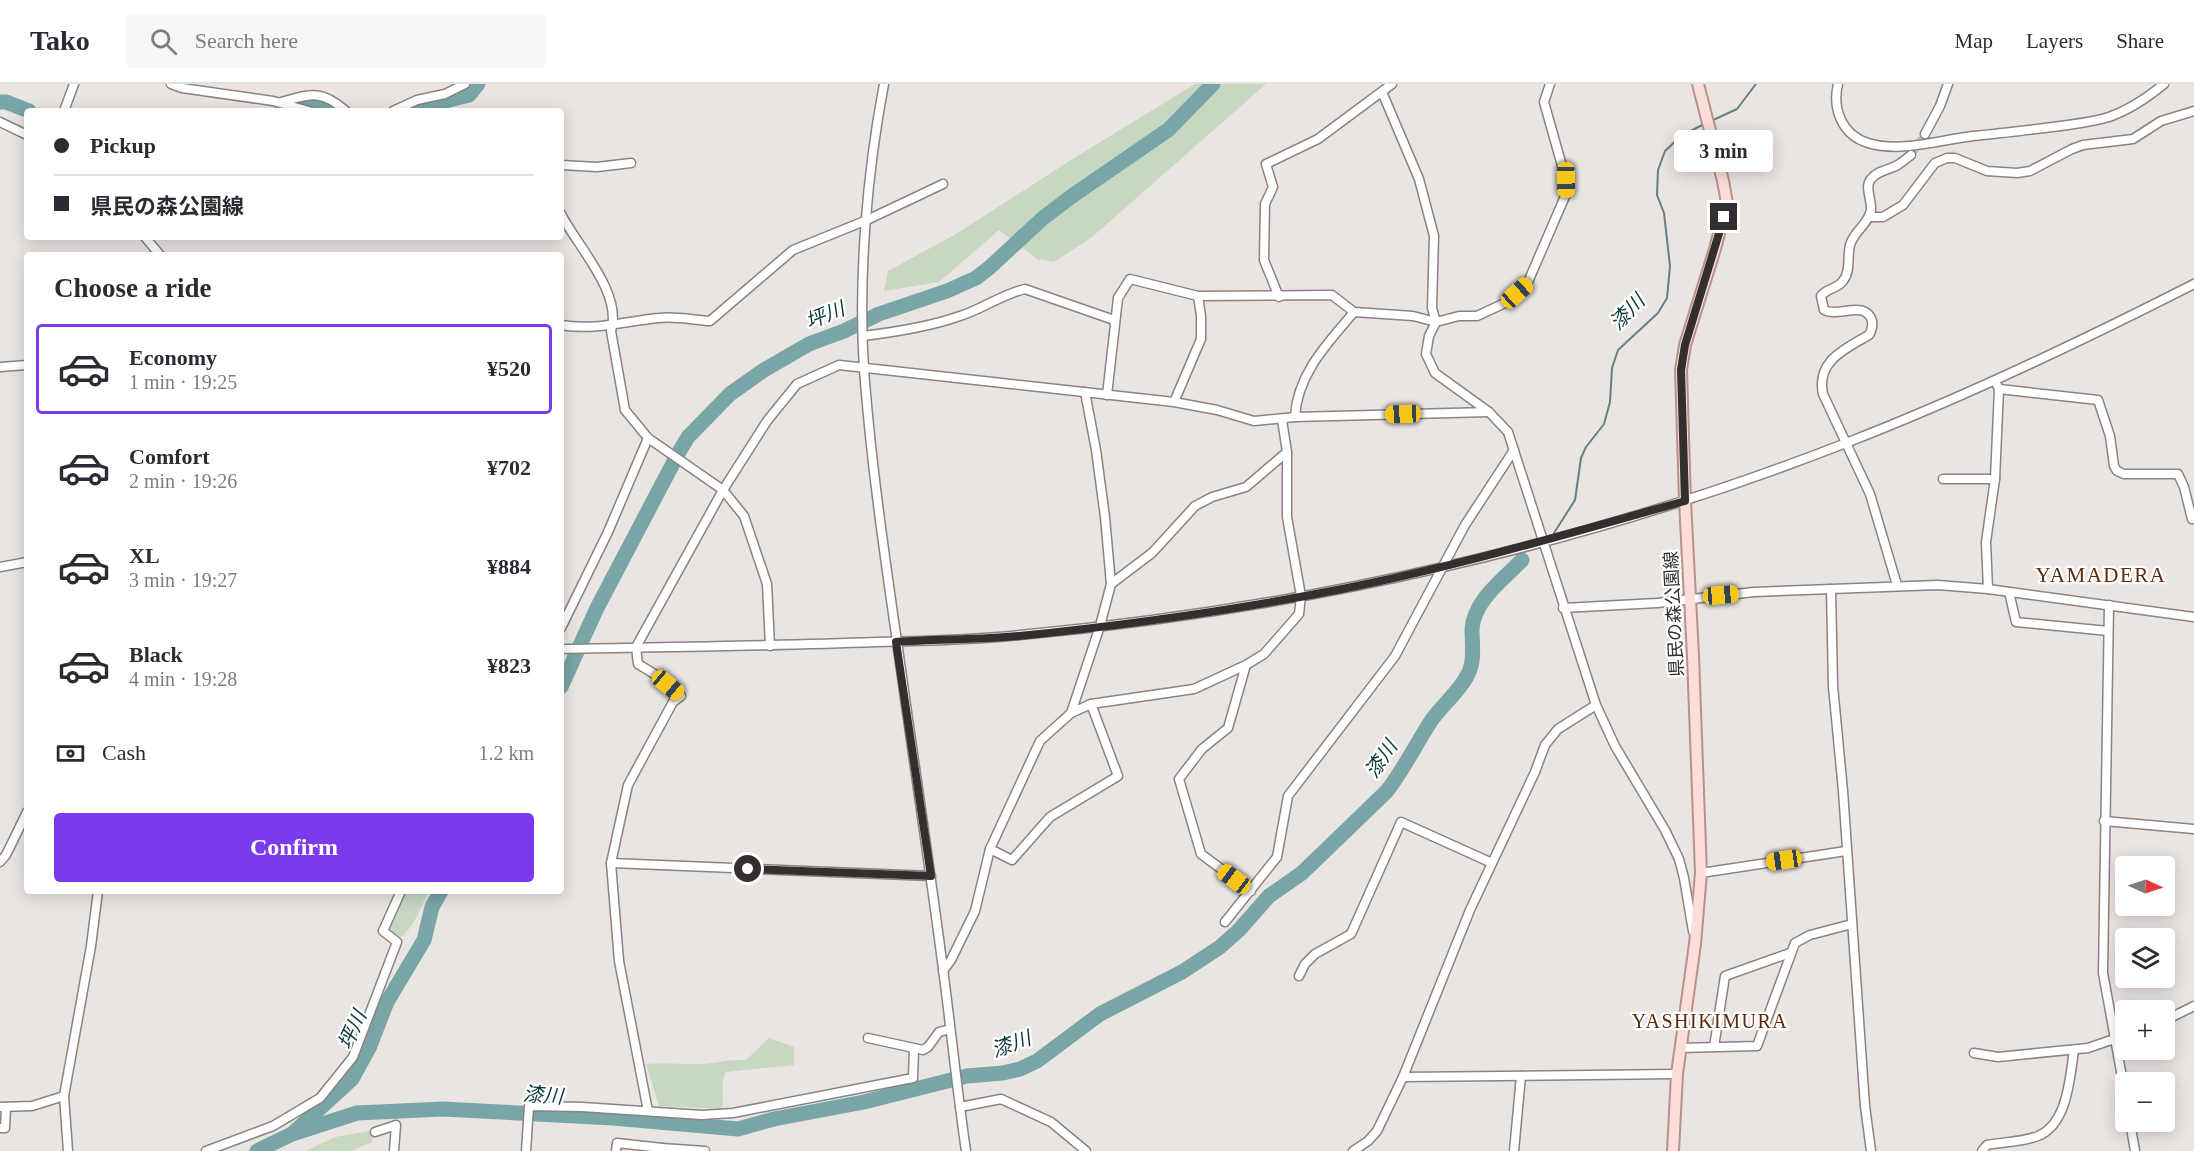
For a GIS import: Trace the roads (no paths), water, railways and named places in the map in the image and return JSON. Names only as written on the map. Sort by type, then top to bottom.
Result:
[{"type":"main road","name":"県民の森公園線","points":[[1673,1151],[1677,1074],[1695,945],[1701,873],[1681,370],[1685,345],[1715,249],[1726,203],[1714,143],[1699,88]]},
{"type":"street","points":[[65,108],[74,84]]},
{"type":"street","points":[[171,84],[182,88],[282,103],[299,108]]},
{"type":"street","points":[[400,108],[417,100],[446,94],[465,84]]},
{"type":"street","points":[[884,84],[875,136],[867,220],[863,309],[864,367],[871,445],[896,642],[931,876],[966,1151]]},
{"type":"street","points":[[1279,297],[1264,260],[1265,204],[1273,187],[1266,164],[1318,139],[1392,84]]},
{"type":"street","points":[[1107,395],[1118,298],[1130,279],[1198,296],[1332,295],[1353,312],[1413,316],[1436,322],[1459,316],[1478,316],[1505,303],[1528,282],[1566,194],[1566,180],[1544,102],[1550,84]]},
{"type":"street","points":[[1838,84],[1836,92],[1839,115],[1849,133],[1868,143],[1897,146],[2016,132],[2106,118],[2139,103],[2164,84]]},
{"type":"street","points":[[1925,134],[1940,106],[1948,84]]},
{"type":"street","points":[[1382,92],[1419,179],[1434,236],[1432,308],[1436,322],[1429,336],[1426,354],[1435,373],[1489,412],[1508,432],[1596,705],[1615,746],[1665,830],[1678,859],[1684,878],[1695,945]]},
{"type":"street","points":[[282,103],[311,95],[333,104]]},
{"type":"street","points":[[1869,217],[1883,217],[1893,213],[1903,205],[1935,164],[1947,158],[1955,158],[1987,171],[2030,171],[2072,149],[2083,145],[2133,139],[2161,121],[2194,111]]},
{"type":"street","points":[[0,122],[24,134]]},
{"type":"street","points":[[1897,585],[1870,494],[1823,394],[1822,380],[1831,359],[1869,335],[1872,325],[1868,315],[1857,309],[1834,313],[1824,310],[1821,296],[1826,290],[1839,285],[1848,272],[1849,247],[1853,236],[1869,217],[1871,208],[1868,183],[1870,179],[1877,173],[1900,164],[1911,155]]},
{"type":"street","points":[[564,165],[597,167],[631,163]]},
{"type":"street","points":[[564,326],[601,327],[613,323],[662,317],[710,321],[793,250],[867,220],[943,184]]},
{"type":"street","points":[[564,219],[607,287],[613,323],[611,331],[625,410],[648,438],[723,490],[744,516],[766,585],[770,646]]},
{"type":"street","points":[[148,240],[158,252]]},
{"type":"street","points":[[566,649],[770,646],[1017,636],[1301,596],[1442,567],[1542,542],[1685,501],[1845,444],[1997,385],[2194,284]]},
{"type":"street","points":[[863,336],[908,330],[962,316],[1013,291],[1025,289],[1114,320]]},
{"type":"street","points":[[1174,402],[1201,339],[1198,296]]},
{"type":"street","points":[[1295,417],[1296,403],[1311,364],[1353,312]]},
{"type":"street","points":[[0,367],[24,365]]},
{"type":"street","points":[[648,1111],[619,961],[611,863],[628,785],[673,702],[681,696],[656,675],[638,664],[636,647],[723,490],[767,421],[797,384],[838,365],[1174,402],[1217,410],[1254,421],[1295,417],[1489,412]]},
{"type":"street","points":[[1988,589],[1986,542],[1995,479],[1997,385]]},
{"type":"street","points":[[1997,385],[2098,400],[2110,436],[2114,466],[2117,471],[2124,474],[2178,474],[2184,487],[2192,519],[2194,519]]},
{"type":"street","points":[[1071,713],[1100,626],[1111,584],[1102,495],[1085,392]]},
{"type":"street","points":[[943,971],[951,960],[975,911],[990,849],[1040,741],[1071,713],[1091,704],[1194,689],[1246,665],[1264,654],[1299,614],[1301,596],[1287,517],[1287,452],[1282,420]]},
{"type":"street","points":[[564,622],[608,532],[648,438]]},
{"type":"street","points":[[1225,922],[1277,857],[1288,796],[1395,656],[1465,525],[1514,450]]},
{"type":"street","points":[[1111,584],[1152,553],[1196,506],[1212,497],[1246,487],[1287,452]]},
{"type":"street","points":[[1943,479],[1995,479]]},
{"type":"street","points":[[0,567],[24,563]]},
{"type":"street","points":[[1563,608],[1657,603],[1754,592],[1938,585],[1988,589],[2194,617]]},
{"type":"street","points":[[1831,590],[1833,686],[1843,790],[1865,1106],[1871,1151]]},
{"type":"street","points":[[2009,592],[2016,622],[2108,631]]},
{"type":"street","points":[[2109,605],[2103,973],[2121,1072]]},
{"type":"street","points":[[1246,665],[1228,728],[1202,749],[1179,779],[1201,854],[1251,891]]},
{"type":"street","points":[[990,849],[1012,860],[1050,817],[1118,776],[1091,704]]},
{"type":"street","points":[[1353,1151],[1368,1141],[1377,1131],[1403,1077],[1470,910],[1535,772],[1545,745],[1558,729],[1596,705]]},
{"type":"street","points":[[0,861],[6,855],[24,819]]},
{"type":"street","points":[[2104,821],[2194,829]]},
{"type":"street","points":[[1299,976],[1305,964],[1315,954],[1351,934],[1401,822],[1492,863]]},
{"type":"street","points":[[1701,873],[1846,851]]},
{"type":"street","points":[[611,863],[931,876]]},
{"type":"street","points":[[68,1151],[64,1096],[91,946],[98,894]]},
{"type":"street","points":[[206,1151],[273,1126],[296,1114],[320,1098],[353,1057],[397,942],[383,931],[400,894]]},
{"type":"street","points":[[1680,1048],[1757,1046],[1790,953],[1796,943],[1810,935],[1852,924]]},
{"type":"street","points":[[1714,1047],[1725,976],[1790,953]]},
{"type":"street","points":[[2175,1016],[2194,1006]]},
{"type":"street","points":[[868,1038],[923,1050],[939,1032],[950,1029]]},
{"type":"street","points":[[1974,1053],[1998,1057],[2074,1050],[2114,1040]]},
{"type":"street","points":[[526,1151],[529,1106],[702,1115],[774,1107],[914,1078],[914,1049]]},
{"type":"street","points":[[1982,1151],[1987,1145],[2039,1136],[2052,1125],[2066,1100],[2074,1050]]},
{"type":"street","points":[[1403,1077],[1677,1074]]},
{"type":"street","points":[[1514,1151],[1521,1076]]},
{"type":"street","points":[[0,1128],[5,1128],[3,1107],[32,1106],[64,1096]]},
{"type":"street","points":[[960,1107],[1001,1099],[1051,1122],[1086,1151]]},
{"type":"street","points":[[375,1132],[396,1125],[394,1151]]},
{"type":"street","points":[[2132,1132],[2135,1151]]},
{"type":"street","points":[[616,1151],[617,1143],[661,1149],[705,1151]]},
{"type":"waterway","points":[[418,108],[469,95],[478,84]]},
{"type":"waterway","name":"坪川","points":[[564,680],[597,608],[679,452],[688,437],[730,394],[764,370],[809,344],[844,331],[879,314],[947,291],[976,278],[1043,218],[1168,130],[1213,84]]},
{"type":"waterway","name":"漆川","points":[[1711,121],[1737,109],[1756,84]]},
{"type":"waterway","points":[[0,102],[24,109]]},
{"type":"waterway","points":[[293,108],[305,103],[317,103],[329,108]]},
{"type":"waterway","name":"漆川","points":[[1554,533],[1575,500],[1581,458],[1586,447],[1604,424],[1610,402],[1612,368],[1618,350],[1658,313],[1667,298],[1670,266],[1664,213],[1657,195],[1658,170],[1665,151],[1681,136],[1706,123]]},
{"type":"waterway","name":"漆川","points":[[292,1134],[357,1113],[443,1109],[613,1118],[738,1129],[774,1119],[864,1102],[967,1076],[1020,1069],[1037,1061],[1100,1014],[1182,972],[1220,947],[1239,930],[1269,896],[1302,873],[1387,791],[1431,721],[1468,674],[1472,658],[1472,629],[1478,609],[1491,591],[1522,560]]},
{"type":"waterway","name":"坪川","points":[[257,1151],[292,1134],[352,1079],[369,1048],[387,1002],[424,940],[432,907],[439,894]]},
{"type":"tunnel","points":[[1911,155],[1925,134]]},
{"type":"district","name":"YAMADERA","points":[[2101,575]]},
{"type":"district","name":"YASHIKIMURA","points":[[1710,1021]]}]
